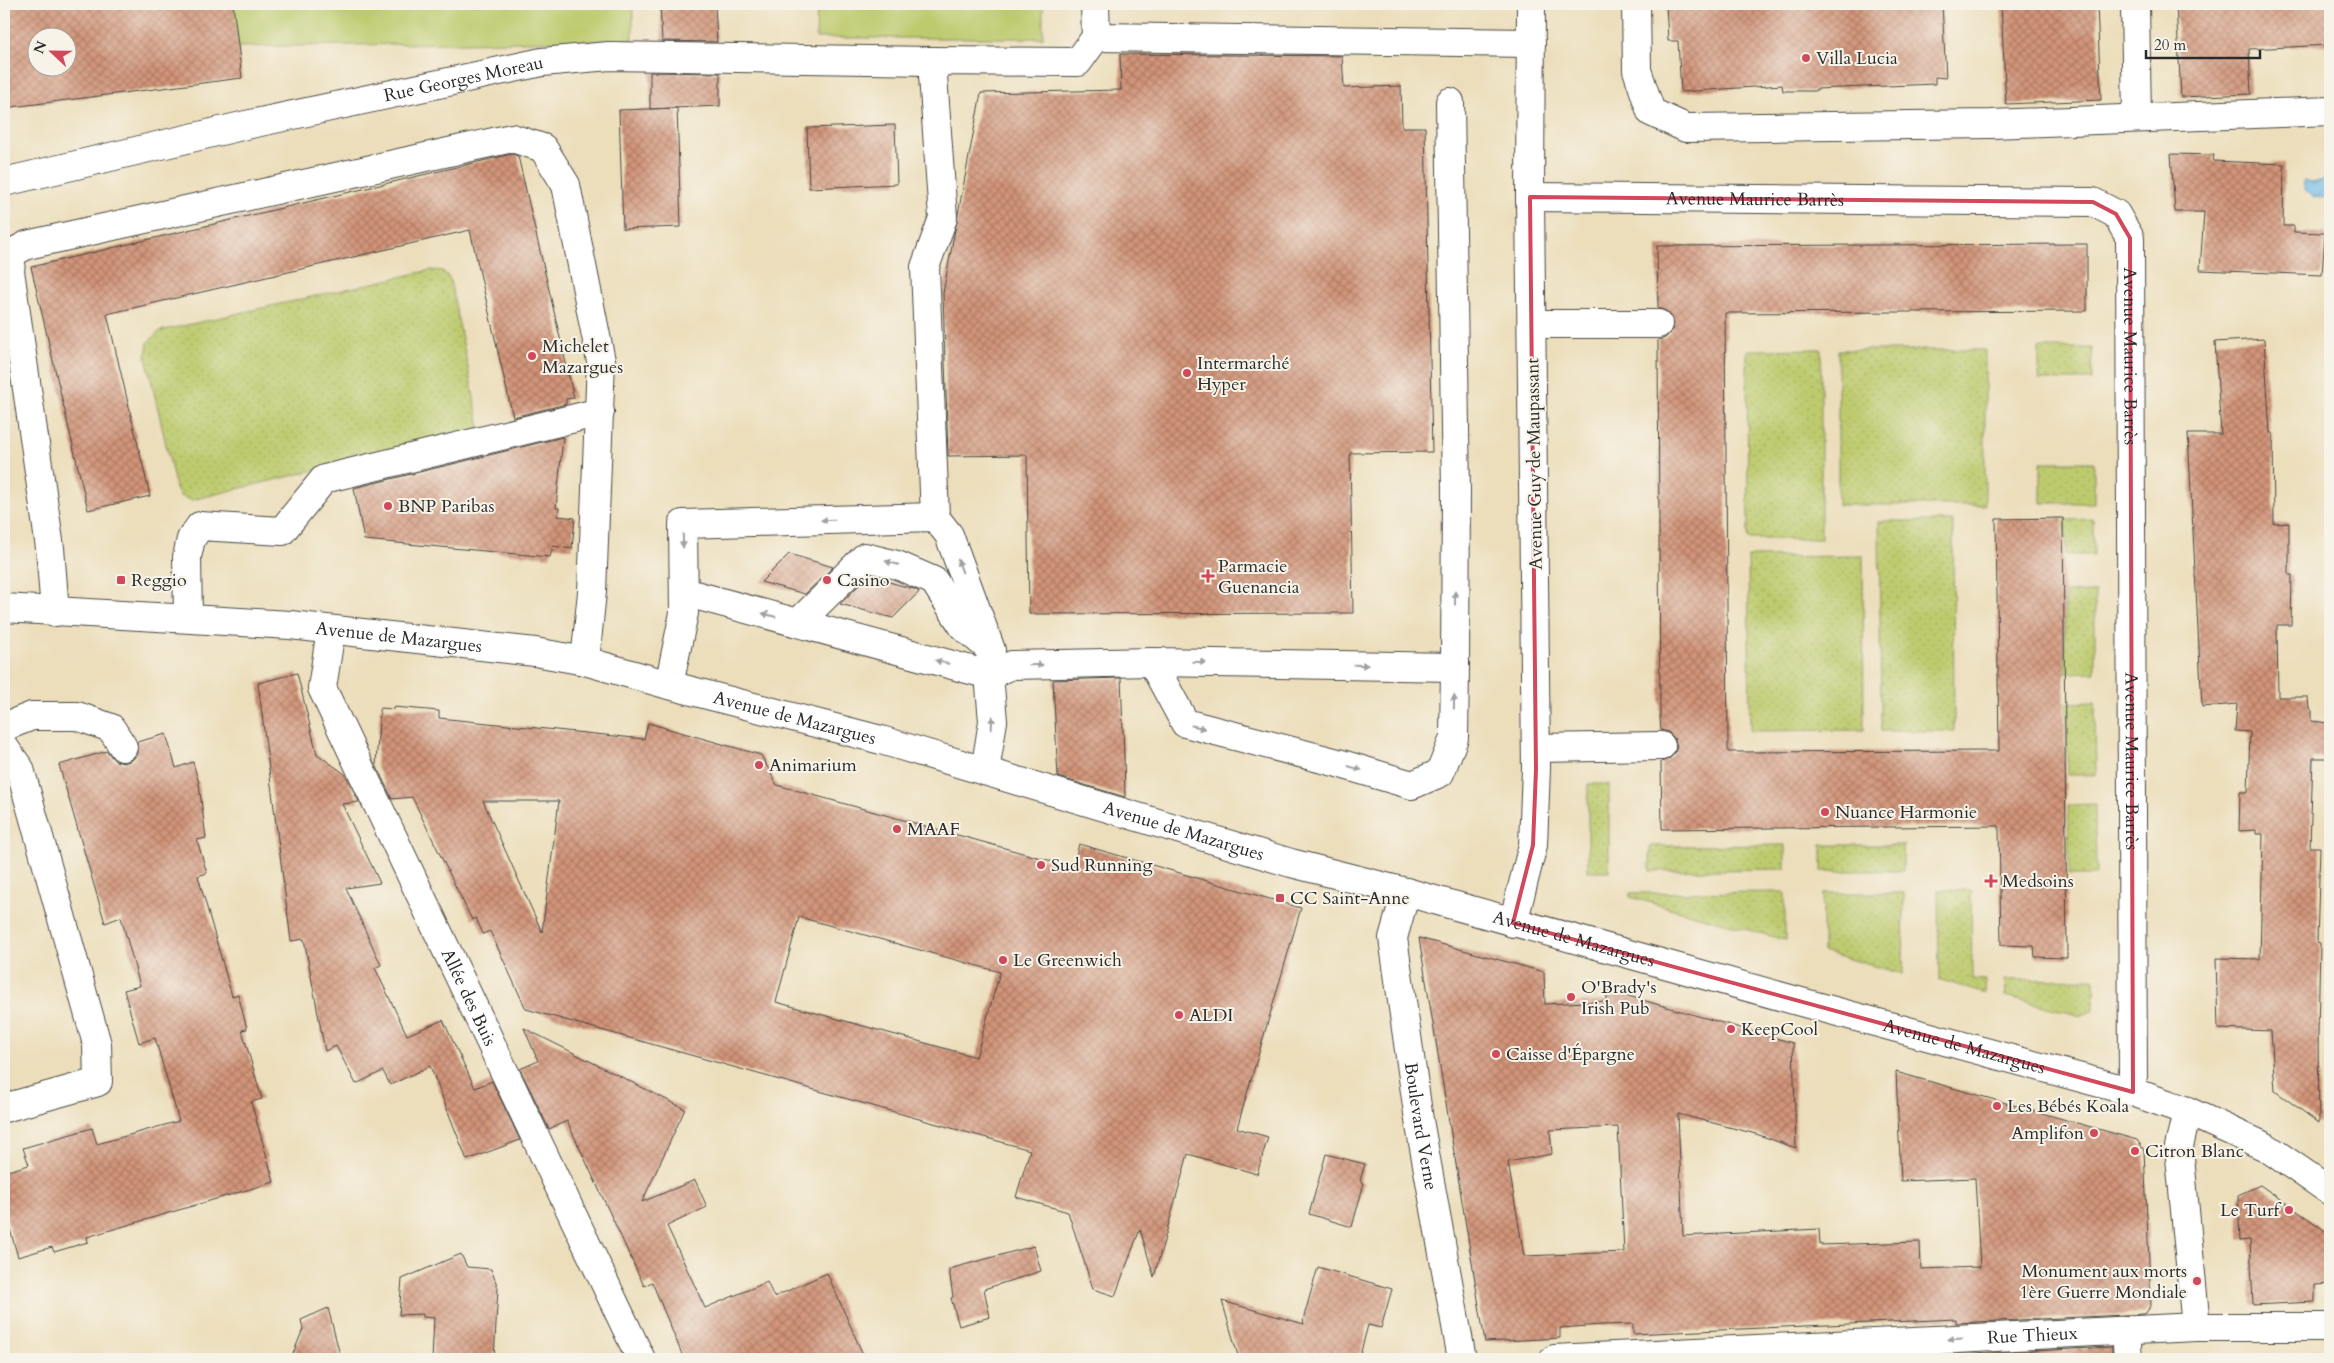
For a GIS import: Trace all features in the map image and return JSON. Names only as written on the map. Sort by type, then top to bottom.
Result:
[{"type":"street","points":[[1096,4],[1096,37],[1531,43]]},
{"type":"street","name":"Avenue Guy de Maupassant","points":[[1514,923],[1533,845],[1536,748],[1530,198],[1531,4]]},
{"type":"street","points":[[1636,4],[1638,70],[1651,112],[1686,128],[1991,124],[2330,111]]},
{"type":"street","points":[[2135,4],[2137,118]]},
{"type":"street","name":"Rue Georges Moreau","points":[[4,182],[246,125],[542,62],[609,56],[1078,62],[1096,37]]},
{"type":"street","points":[[932,61],[943,218],[925,267],[935,517],[949,535],[990,662],[993,721],[985,771]]},
{"type":"street","points":[[1152,662],[1185,724],[1330,761],[1412,785],[1440,773],[1454,738],[1456,492],[1450,102]]},
{"type":"street","points":[[55,612],[50,548],[10,271],[12,253],[27,245],[512,138],[543,148],[566,185],[601,361],[592,592],[585,661]]},
{"type":"street","name":"Avenue Maurice Barrès","points":[[1530,198],[2093,202],[2116,214],[2130,238],[2133,1092]]},
{"type":"street","points":[[1532,324],[1658,324]]},
{"type":"street","points":[[188,618],[187,557],[191,539],[200,526],[282,531],[324,479],[600,412]]},
{"type":"street","points":[[669,685],[684,614],[683,524],[935,517]]},
{"type":"street","points":[[798,623],[865,557],[898,565],[934,581],[963,626],[990,662]]},
{"type":"street","points":[[684,592],[798,623],[1012,665],[1152,662],[1455,666]]},
{"type":"street","name":"Avenue de Mazargues","points":[[4,608],[290,625],[535,652],[585,661],[669,685],[881,740],[1291,863],[1406,892],[2133,1092],[2187,1111],[2266,1147],[2330,1191]]},
{"type":"street","name":"Allée des Buis","points":[[332,630],[322,688],[641,1359]]},
{"type":"street","points":[[4,727],[32,716],[77,716],[111,728],[123,747]]},
{"type":"street","points":[[1536,748],[1661,746]]},
{"type":"street","points":[[4,747],[20,769],[97,1044],[98,1082],[4,1108]]},
{"type":"street","name":"Boulevard Verne","points":[[1406,892],[1393,938],[1419,1120],[1462,1359]]},
{"type":"street","points":[[2187,1111],[2179,1147],[2196,1327]]},
{"type":"street","name":"Rue Thieux","points":[[1554,1359],[2196,1327],[2330,1327]]},
{"type":"street","points":[[2126,1330],[2128,1359]]},
{"type":"highlighted area","points":[[1530,197],[2093,202],[2116,214],[2130,238],[2133,1092],[1513,923],[1533,845],[1536,769]]},
{"type":"green space","points":[[233,4],[633,4],[633,40],[238,47]]},
{"type":"green space","points":[[817,4],[1043,4],[1043,38],[816,38]]},
{"type":"green space","points":[[431,270],[443,271],[450,279],[480,427],[468,433],[192,500],[181,497],[176,489],[146,357],[148,342],[160,331]]},
{"type":"green space","points":[[2039,348],[2092,348],[2092,380],[2039,380]]},
{"type":"green space","points":[[1821,349],[1821,539],[1748,539],[1747,350]]},
{"type":"green space","points":[[1838,350],[1985,350],[1985,505],[1838,505]]},
{"type":"green space","points":[[2041,462],[2094,462],[2094,503],[2041,503]]},
{"type":"green space","points":[[2093,519],[2094,555],[2066,555],[2065,520]]},
{"type":"green space","points":[[1879,521],[1953,521],[1954,731],[1881,731]]},
{"type":"green space","points":[[1863,556],[1864,730],[1750,731],[1748,557]]},
{"type":"green space","points":[[2095,592],[2095,672],[2065,673],[2065,593]]},
{"type":"green space","points":[[2095,702],[2096,775],[2068,775],[2067,703]]},
{"type":"green space","points":[[1588,784],[1609,784],[1609,871],[1588,871]]},
{"type":"green space","points":[[2095,804],[2096,875],[2069,875],[2068,805]]},
{"type":"green space","points":[[1785,845],[1785,869],[1650,871],[1650,846]]},
{"type":"green space","points":[[1822,845],[1903,845],[1903,871],[1822,871]]},
{"type":"green space","points":[[1938,890],[1971,890],[1972,979],[1986,980],[1985,994],[1939,979]]},
{"type":"green space","points":[[1785,892],[1785,940],[1630,897],[1630,893]]},
{"type":"green space","points":[[1823,893],[1904,893],[1903,974],[1823,952]]},
{"type":"green space","points":[[2094,979],[2094,1010],[2081,1016],[2006,996],[2005,980]]},
{"type":"water","points":[[2330,174],[2330,197],[2320,198],[2312,196],[2306,191],[2303,181],[2315,182],[2322,180]]},
{"type":"building","points":[[4,4],[233,4],[242,78],[4,108]]},
{"type":"building","points":[[660,4],[715,4],[717,42],[662,41]]},
{"type":"building","name":"Villa Lucia","points":[[1666,4],[1942,4],[1946,78],[1935,77],[1935,84],[1816,89],[1816,91],[1783,91],[1782,85],[1681,92],[1678,41],[1668,41]]},
{"type":"building","points":[[2001,4],[2097,4],[2101,100],[2006,104]]},
{"type":"building","points":[[2176,4],[2330,4],[2330,45],[2249,49],[2251,94],[2181,97]]},
{"type":"building","name":"Intermarché Hyper","points":[[1120,54],[1342,56],[1344,88],[1401,86],[1402,127],[1425,127],[1432,452],[1350,453],[1353,613],[1029,614],[1027,455],[948,456],[943,293],[981,93],[1121,90]]},
{"type":"building","points":[[650,72],[720,73],[720,106],[650,109]]},
{"type":"building","points":[[677,108],[681,227],[623,229],[619,110]]},
{"type":"building","points":[[895,125],[897,184],[809,188],[807,128]]},
{"type":"building","name":"Michelet Mazargues","points":[[512,154],[518,156],[574,398],[566,399],[566,404],[513,417],[470,230],[107,314],[150,496],[88,510],[31,267]]},
{"type":"building","points":[[2171,154],[2214,155],[2213,161],[2284,164],[2283,226],[2294,226],[2294,232],[2325,233],[2322,275],[2200,270],[2204,212],[2175,212]]},
{"type":"building","points":[[2087,244],[2087,311],[1725,313],[1728,752],[1999,751],[1996,519],[2063,518],[2067,958],[2035,957],[2034,946],[2001,945],[1999,826],[1662,829],[1661,762],[1669,759],[1675,753],[1677,746],[1674,738],[1668,732],[1661,730],[1660,719],[1658,340],[1665,338],[1671,332],[1674,324],[1672,317],[1666,311],[1658,308],[1657,246]]},
{"type":"building","points":[[2264,339],[2270,433],[2273,433],[2274,524],[2289,523],[2289,575],[2292,575],[2291,625],[2277,625],[2278,697],[2308,697],[2311,721],[2329,723],[2327,758],[2313,758],[2310,847],[2320,847],[2317,942],[2320,943],[2319,1123],[2275,1091],[2271,1031],[2218,1029],[2216,958],[2260,959],[2263,834],[2256,834],[2256,830],[2239,831],[2240,792],[2248,792],[2250,732],[2235,731],[2237,704],[2202,707],[2188,434],[2221,434],[2215,342]]},
{"type":"building","points":[[563,437],[556,508],[559,508],[558,516],[575,518],[572,549],[553,546],[550,557],[364,540],[354,488]]},
{"type":"building","points":[[789,554],[833,567],[805,594],[761,582]]},
{"type":"building","points":[[868,576],[919,592],[893,618],[840,604]]},
{"type":"building","points":[[297,673],[317,754],[345,774],[359,802],[342,804],[380,883],[346,888],[381,965],[375,968],[407,1035],[443,1020],[475,1088],[492,1081],[520,1140],[467,1160],[430,1066],[390,1085],[383,1071],[356,1084],[336,1046],[325,1051],[304,939],[291,941],[258,683]]},
{"type":"building","points":[[1121,678],[1125,797],[1058,777],[1053,680]]},
{"type":"building","points":[[394,707],[439,711],[439,718],[644,739],[648,723],[761,755],[777,785],[1073,867],[1079,844],[1301,908],[1237,1128],[1268,1137],[1257,1174],[1188,1154],[1154,1277],[1140,1229],[1115,1296],[1093,1289],[1068,1212],[1016,1197],[1030,1150],[526,1009],[490,931],[483,934],[476,918],[472,920],[412,797],[392,799],[376,765],[380,708],[394,709]],"holes":[[[483,801],[559,801],[542,932]],[[799,917],[1000,972],[976,1057],[776,1002]]]},
{"type":"building","points":[[166,734],[176,768],[193,762],[199,784],[206,838],[197,840],[207,873],[198,876],[232,996],[238,994],[247,1029],[242,1030],[262,1099],[251,1102],[274,1182],[87,1237],[88,1242],[54,1252],[52,1247],[18,1257],[4,1209],[4,1172],[29,1165],[23,1148],[92,1128],[97,1144],[179,1121],[155,1038],[139,1043],[124,990],[140,986],[121,917],[105,923],[59,765],[107,751],[115,761],[124,763],[132,760],[137,755],[137,742]]},
{"type":"building","points":[[1419,938],[1544,972],[1545,1004],[1607,1001],[1607,990],[1793,1043],[1796,1148],[1756,1134],[1678,1114],[1683,1236],[1819,1229],[1820,1245],[1920,1242],[1921,1269],[1980,1267],[1975,1178],[1901,1181],[1896,1072],[2137,1140],[2144,1150],[2151,1306],[2145,1314],[1956,1323],[1956,1319],[1633,1334],[1633,1324],[1602,1325],[1560,1328],[1560,1338],[1485,1342]],"holes":[[[1618,1127],[1624,1252],[1524,1256],[1508,1162],[1552,1154],[1550,1130]]]},
{"type":"building","points":[[524,1028],[685,1109],[642,1202],[695,1180],[707,1207],[667,1226],[705,1308],[767,1282],[774,1297],[827,1273],[865,1359],[684,1359],[652,1282],[644,1286],[567,1121],[549,1129],[520,1069],[538,1061]]},
{"type":"building","points":[[1326,1154],[1365,1164],[1360,1181],[1364,1183],[1352,1227],[1309,1214]]},
{"type":"building","points":[[2260,1185],[2330,1234],[2330,1284],[2315,1285],[2315,1302],[2253,1305],[2250,1240],[2240,1241],[2238,1195]]},
{"type":"building","points":[[1034,1246],[1041,1271],[984,1289],[990,1317],[959,1326],[951,1298],[953,1297],[949,1269]]},
{"type":"building","points":[[461,1254],[467,1267],[491,1269],[498,1288],[494,1359],[432,1359],[434,1318],[423,1317],[423,1314],[399,1315],[402,1279]]},
{"type":"building","points":[[1318,1267],[1392,1289],[1381,1328],[1368,1325],[1359,1359],[1239,1359],[1222,1301],[1304,1324],[1303,1320]]},
{"type":"building","points":[[328,1308],[341,1359],[291,1359],[303,1329],[301,1320]]},
{"type":"building","points":[[2112,1347],[2112,1359],[1957,1359],[1957,1355]]},
{"type":"place","name":"Villa Lucia","points":[[1806,58]]},
{"type":"place","name":"Michelet Mazargues","points":[[532,356]]},
{"type":"place","name":"Intermarché Hyper","points":[[1187,373]]},
{"type":"place","name":"BNP Paribas","points":[[388,506]]},
{"type":"place","name":"Parmacie Guenancia","points":[[1208,576]]},
{"type":"place","name":"Reggio","points":[[121,580]]},
{"type":"place","name":"Casino","points":[[827,580]]},
{"type":"place","name":"Animarium","points":[[759,765]]},
{"type":"place","name":"Nuance Harmonie","points":[[1825,812]]},
{"type":"place","name":"MAAF","points":[[897,829]]},
{"type":"place","name":"Sud Running","points":[[1041,865]]},
{"type":"place","name":"Medsoins","points":[[1991,881]]},
{"type":"place","name":"CC Saint-Anne","points":[[1280,898]]},
{"type":"place","name":"Le Greenwich","points":[[1003,960]]},
{"type":"place","name":"O'Brady's Irish Pub","points":[[1571,997]]},
{"type":"place","name":"ALDI","points":[[1179,1015]]},
{"type":"place","name":"KeepCool","points":[[1731,1029]]},
{"type":"place","name":"Caisse d'Épargne","points":[[1496,1054]]},
{"type":"place","name":"Les Bébés Koala","points":[[1997,1106]]},
{"type":"place","name":"Amplifon","points":[[2094,1133]]},
{"type":"place","name":"Citron Blanc","points":[[2135,1151]]},
{"type":"place","name":"Le Turf","points":[[2289,1210]]},
{"type":"place","name":"Monument aux morts 1ère Guerre Mondiale","points":[[2197,1281]]}]
